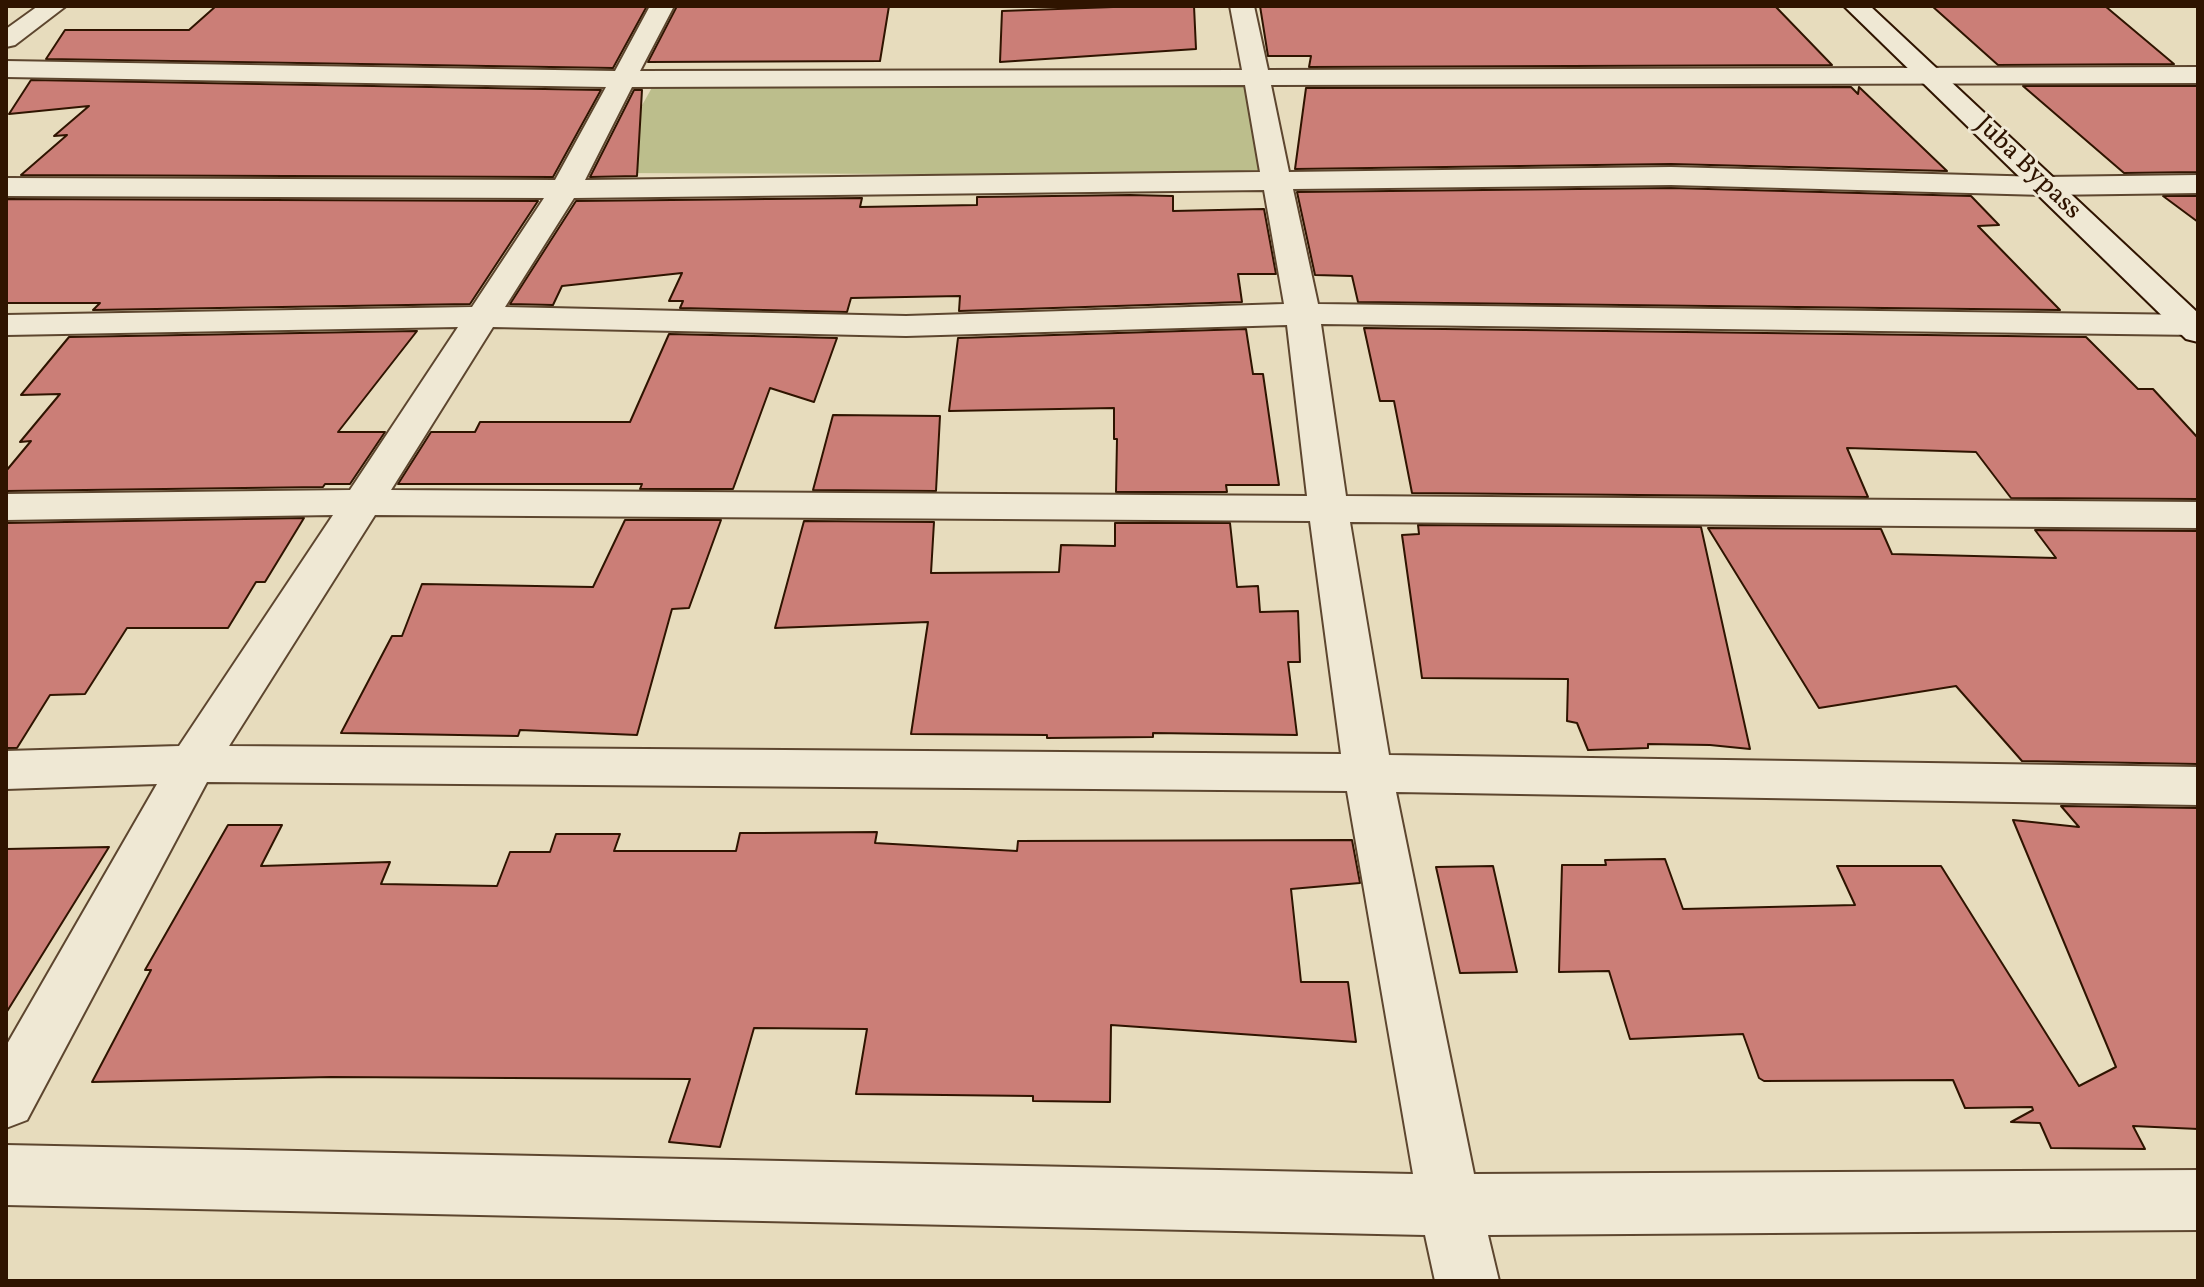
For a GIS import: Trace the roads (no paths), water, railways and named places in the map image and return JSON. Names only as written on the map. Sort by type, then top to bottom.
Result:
[{"type":"street","points":[[6,40],[54,6]]},
{"type":"street","points":[[6,1101],[193,764],[479,317],[565,189],[662,6]]},
{"type":"street","points":[[1242,6],[1303,314],[1328,508],[1368,773],[1449,1205],[1467,1281]]},
{"type":"street","name":"Juba Bypass","points":[[1856,6],[2195,328]]},
{"type":"street","points":[[6,69],[623,79],[2198,75]]},
{"type":"street","points":[[6,187],[565,189],[1671,176],[2044,186],[2198,184]]},
{"type":"street","points":[[6,325],[479,317],[906,326],[1303,314],[2195,328]]},
{"type":"street","points":[[6,507],[362,502],[2198,515]]},
{"type":"street","points":[[6,770],[193,764],[1368,773],[2198,786]]},
{"type":"street","points":[[6,1175],[1449,1205],[2198,1200]]}]
